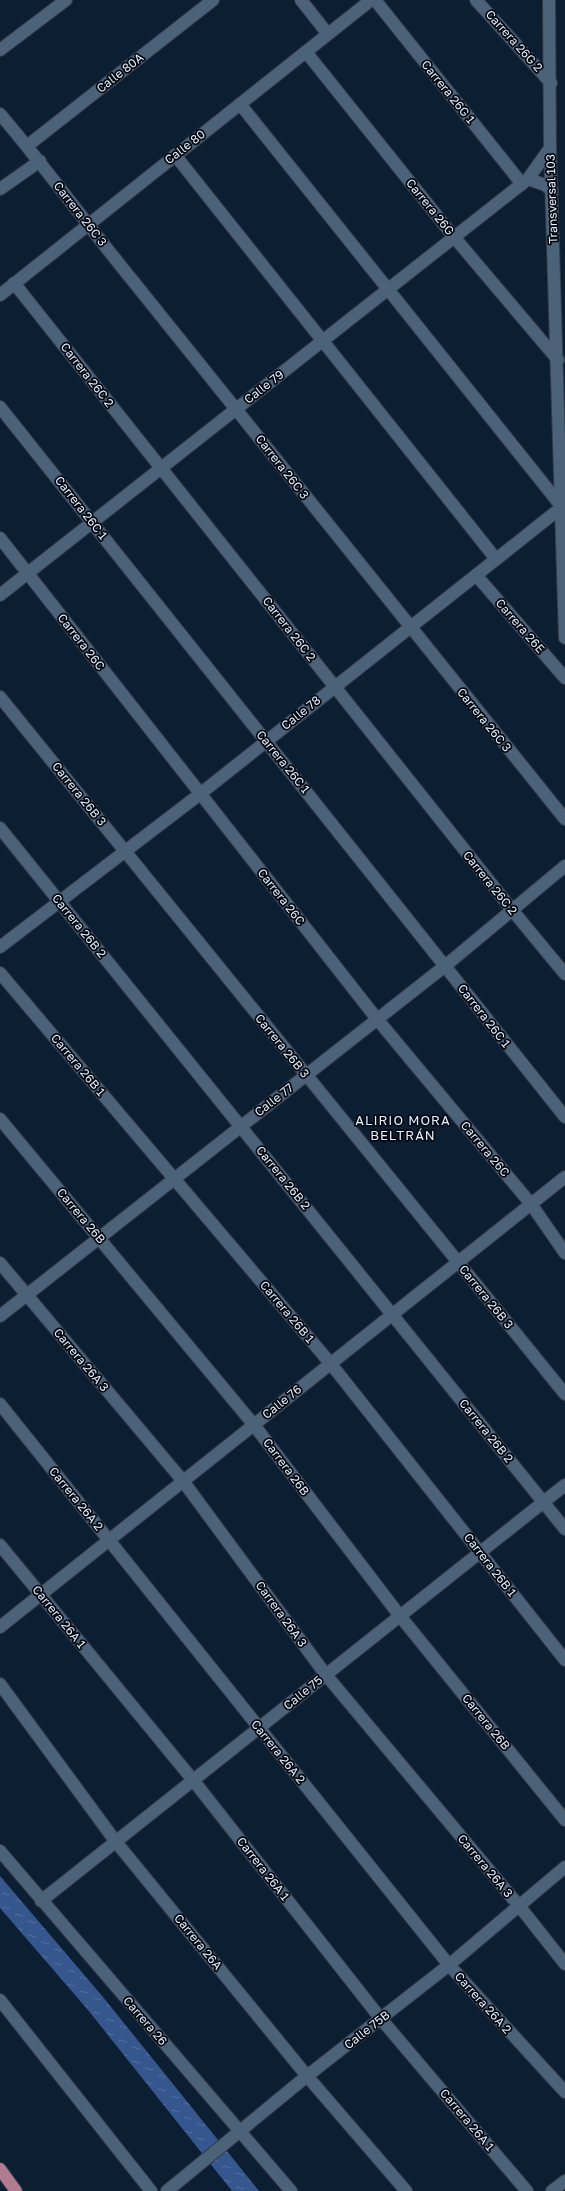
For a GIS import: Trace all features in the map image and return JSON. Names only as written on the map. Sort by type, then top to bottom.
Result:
[{"type":"main road","points":[[0,2169],[16,2191]]},
{"type":"street","points":[[0,50],[66,0]]},
{"type":"street","name":"Calle 80A","points":[[27,146],[213,0]]},
{"type":"street","points":[[301,0],[327,33]]},
{"type":"street","name":"Calle 80","points":[[0,295],[306,52],[327,33],[371,0]]},
{"type":"street","name":"Carrera 26G 1","points":[[375,0],[525,182]]},
{"type":"street","name":"Carrera 26G 2","points":[[476,0],[551,83]]},
{"type":"street","name":"Transversal 103","points":[[549,0],[551,83],[550,148],[558,360],[565,638]]},
{"type":"street","name":"Carrera 26G","points":[[306,52],[454,237],[558,360]]},
{"type":"street","points":[[240,104],[562,507]]},
{"type":"street","name":"Carrera 26C 3","points":[[0,115],[40,161],[88,225],[236,408],[409,628],[565,819]]},
{"type":"street","name":"Calle 79","points":[[0,595],[525,182],[550,148]]},
{"type":"street","points":[[175,155],[321,342],[496,559]]},
{"type":"street","points":[[0,189],[40,161]]},
{"type":"street","points":[[525,182],[545,185],[552,191]]},
{"type":"street","name":"Carrera 26C 2","points":[[14,283],[513,911],[565,974]]},
{"type":"street","name":"Carrera 26C 1","points":[[0,407],[565,1117]]},
{"type":"street","name":"Calle 78","points":[[0,947],[60,903],[200,794],[334,686],[562,507]]},
{"type":"street","name":"Carrera 26C","points":[[0,538],[377,1019],[531,1204],[565,1253]]},
{"type":"street","name":"Carrera 26E","points":[[476,575],[565,678]]},
{"type":"street","name":"Carrera 26B 3","points":[[0,697],[565,1394]]},
{"type":"street","name":"Carrera 26B 2","points":[[0,828],[565,1529]]},
{"type":"street","name":"Calle 77","points":[[0,1316],[445,966],[513,911],[565,866]]},
{"type":"street","name":"Carrera 26B 1","points":[[0,973],[331,1364],[565,1660]]},
{"type":"street","name":"Carrera 26B","points":[[0,1119],[254,1425],[400,1616],[565,1820]]},
{"type":"street","name":"Calle 76","points":[[0,1627],[565,1178]]},
{"type":"street","name":"Carrera 26A 3","points":[[0,1263],[26,1296],[183,1481],[326,1675],[520,1907],[565,1964]]},
{"type":"street","name":"Carrera 26A 2","points":[[0,1404],[449,1965],[565,2092]]},
{"type":"street","name":"Calle 75","points":[[41,1901],[565,1486]]},
{"type":"street","name":"Carrera 26A 1","points":[[0,1545],[193,1780],[381,2019],[527,2191]]},
{"type":"street","name":"Carrera 26A","points":[[0,1684],[116,1842],[307,2076],[406,2191]]},
{"type":"street","name":"Carrera 26","points":[[0,1851],[237,2133],[291,2191]]},
{"type":"street","name":"Calle 75B","points":[[167,2191],[307,2076],[449,1965],[520,1907],[565,1867]]},
{"type":"street","points":[[0,2000],[151,2191]]},
{"type":"street","points":[[552,2191],[565,2181]]},
{"type":"water","points":[[0,1876],[103,1997],[259,2191],[232,2191],[88,2010],[0,1908]]},
{"type":"district","name":"ALIRIO MORA BELTRÁN","points":[[403,1128]]}]
